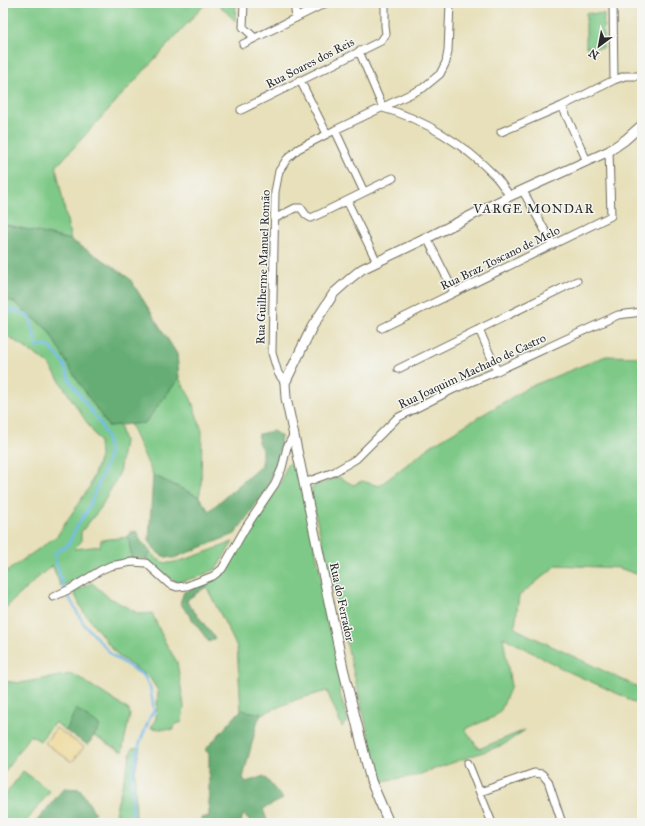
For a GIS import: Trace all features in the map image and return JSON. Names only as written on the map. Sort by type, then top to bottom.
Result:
[{"type":"street","points":[[244,3],[243,27],[255,38]]},
{"type":"street","points":[[294,3],[296,18]]},
{"type":"street","points":[[243,44],[326,3]]},
{"type":"street","name":"Rua Soares dos Reis","points":[[241,110],[381,40],[386,34],[385,3]]},
{"type":"street","name":"Rua Guilherme Manuel Romão","points":[[285,383],[278,372],[272,353],[275,192],[279,171],[287,159],[298,149],[334,130],[423,88],[440,74],[446,62],[448,50],[450,3]]},
{"type":"street","points":[[613,3],[614,80]]},
{"type":"street","points":[[359,51],[383,108],[418,121],[460,146],[496,177],[510,196]]},
{"type":"street","points":[[501,132],[562,106],[614,80],[625,76],[642,76]]},
{"type":"street","points":[[300,80],[327,134]]},
{"type":"street","points":[[562,106],[586,161]]},
{"type":"street","points":[[285,383],[312,327],[331,297],[342,284],[352,276],[362,269],[510,196],[609,150],[625,140],[642,126]]},
{"type":"street","points":[[334,130],[364,192]]},
{"type":"street","name":"Rua Braz Toscano de Melo","points":[[382,328],[611,216],[609,150]]},
{"type":"street","points":[[274,219],[296,208],[301,208],[306,215],[311,218],[393,178]]},
{"type":"street","points":[[523,191],[553,245]]},
{"type":"street","points":[[347,201],[377,262]]},
{"type":"street","points":[[427,238],[454,292]]},
{"type":"street","points":[[398,369],[577,281]]},
{"type":"street","name":"Rua Joaquim Machado de Castro","points":[[304,483],[334,472],[356,459],[397,418],[454,389],[497,371],[618,315],[642,312]]},
{"type":"street","points":[[479,329],[497,371]]},
{"type":"street","name":"Rua do Ferrador","points":[[285,383],[286,398],[343,668],[371,781],[389,823]]},
{"type":"street","points":[[56,596],[101,570],[110,566],[132,562],[146,563],[169,584],[177,587],[187,586],[213,576],[222,569],[246,527],[275,484],[282,468],[286,447],[294,434]]},
{"type":"street","points":[[468,763],[492,823]]},
{"type":"street","points":[[480,792],[534,773],[542,774],[548,781],[562,823]]},
{"type":"green space","points":[[3,3],[206,3],[56,167],[71,240],[3,224]]},
{"type":"green space","points":[[217,3],[236,3],[235,21]]},
{"type":"green space","points":[[586,13],[604,14],[603,48],[586,47]]},
{"type":"green space","points":[[3,224],[71,240],[108,263],[130,279],[177,354],[179,378],[145,423],[108,426],[74,375],[48,330],[14,302],[3,299]]},
{"type":"green space","points":[[3,299],[14,302],[48,330],[74,375],[108,426],[119,425],[124,441],[119,474],[100,509],[81,532],[81,542],[74,549],[100,546],[101,540],[128,537],[132,558],[99,566],[61,587],[52,565],[3,610],[3,574],[57,536],[90,486],[100,457],[99,441],[48,363],[3,333]]},
{"type":"green space","points":[[606,356],[642,357],[642,576],[619,568],[557,565],[519,596],[515,626],[518,630],[642,689],[642,708],[625,697],[565,670],[503,637],[511,686],[501,710],[494,717],[465,729],[479,749],[525,730],[503,745],[415,776],[381,781],[311,496],[312,487],[339,477],[353,485],[362,481],[379,486],[432,445],[529,387]]},
{"type":"green space","points":[[179,378],[191,399],[202,431],[201,487],[199,497],[153,475],[130,424],[145,423]]},
{"type":"green space","points":[[273,431],[281,436],[278,460],[266,490],[235,534],[174,558],[165,557],[159,554],[149,540],[153,475],[199,497],[209,511],[262,465],[262,450],[258,442],[259,434]]},
{"type":"green space","points":[[296,461],[344,681],[339,691],[348,720],[342,727],[327,691],[298,699],[262,714],[241,710],[237,647],[205,584],[223,573],[281,482],[287,465]]},
{"type":"green space","points":[[137,531],[141,541],[151,552],[146,559],[132,558],[128,537],[131,532]]},
{"type":"green space","points":[[233,542],[216,569],[198,577],[178,582],[173,580],[146,559],[151,552],[161,561],[172,563]]},
{"type":"green space","points":[[92,583],[108,597],[139,614],[152,613],[165,642],[177,662],[184,706],[182,722],[174,725],[174,730],[151,728],[156,718],[158,691],[150,678],[118,656],[83,611],[73,591]]},
{"type":"green space","points":[[205,584],[206,587],[188,599],[187,602],[215,638],[209,642],[180,603],[184,592]]},
{"type":"green space","points":[[71,674],[75,675],[129,710],[130,715],[122,752],[94,736],[100,726],[76,709],[66,731],[55,722],[40,741],[30,735],[3,774],[3,681],[20,683]]},
{"type":"green space","points":[[76,709],[100,726],[88,745],[66,731]]},
{"type":"green space","points":[[241,710],[262,714],[258,720],[243,778],[246,782],[264,776],[283,799],[263,809],[268,823],[251,823],[243,814],[241,823],[201,823],[201,818],[209,816],[209,754],[205,750]]},
{"type":"green space","points":[[140,747],[135,771],[136,823],[121,823],[121,816],[115,813],[132,748]]},
{"type":"green space","points":[[23,771],[50,791],[25,823],[12,823],[3,816],[3,798]]},
{"type":"green space","points":[[64,788],[80,789],[95,813],[76,823],[35,823]]},
{"type":"sand","points":[[56,728],[84,747],[72,762],[45,743]]},
{"type":"waterway","points":[[3,308],[20,312],[29,318],[33,328],[36,345],[38,347],[44,345],[51,348],[64,364],[70,381],[100,423],[107,438],[109,452],[108,460],[88,509],[67,546],[56,552],[54,556],[64,588],[83,623],[113,656],[144,676],[150,687],[154,711],[140,742],[131,780],[133,823]]},
{"type":"district","name":"VARGE MONDAR","points":[[534,208]]}]
